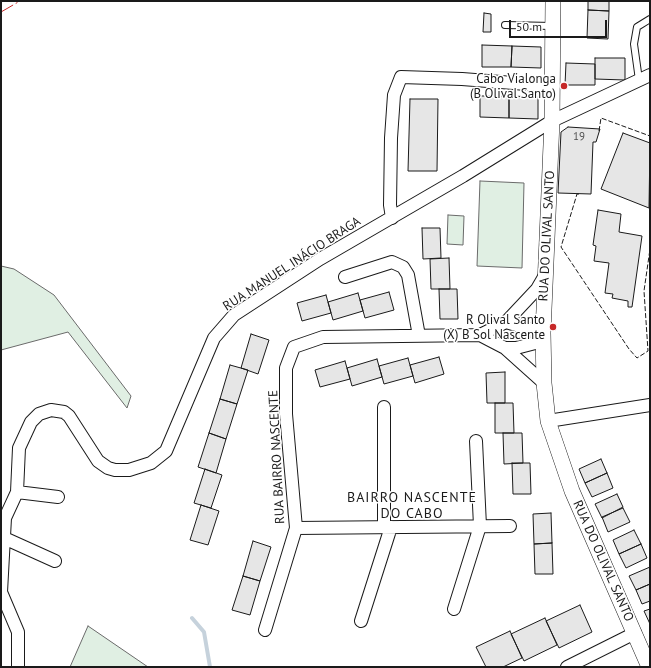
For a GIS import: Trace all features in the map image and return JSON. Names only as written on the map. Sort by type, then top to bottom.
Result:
[{"type":"street","name":"RUA DO OLIVAL SANTO","points":[[553,1],[552,122],[544,277],[543,337],[544,383],[548,421],[572,492],[649,667]]},
{"type":"street","name":"RUA MANUEL INÁCIO BRAGA","points":[[17,492],[19,448],[31,422],[39,414],[51,410],[64,412],[69,416],[98,461],[108,468],[115,470],[129,470],[144,466],[157,460],[166,451],[214,338],[230,318],[320,259],[392,218],[552,122],[650,75]]},
{"type":"street","points":[[392,218],[390,205],[391,131],[394,95],[401,77],[462,79],[552,86]]},
{"type":"street","points":[[345,277],[392,262],[403,267],[408,275],[419,336]]},
{"type":"street","name":"RUA BAIRRO NASCENTE","points":[[265,630],[296,528],[286,414],[286,368],[294,347],[323,337],[480,335],[506,322],[537,289],[544,277]]},
{"type":"street","points":[[506,322],[543,337]]},
{"type":"street","name":"RUA BAIRRO NASCENTE","points":[[480,335],[505,348],[544,383]]},
{"type":"street","points":[[505,348],[516,348],[543,337]]},
{"type":"street","points":[[548,421],[650,405]]},
{"type":"street","points":[[361,621],[388,527],[384,407]]},
{"type":"street","points":[[454,609],[480,526],[476,441]]},
{"type":"street","points":[[18,667],[18,632],[1,592],[3,518],[17,492],[58,497]]},
{"type":"street","points":[[296,528],[510,526]]},
{"type":"street","points":[[3,540],[55,561]]},
{"type":"street","points":[[567,667],[635,633]]},
{"type":"lane","points":[[639,80],[634,44],[637,27],[650,19]]},
{"type":"lane","points":[[505,25],[552,26]]},
{"type":"green space","points":[[480,181],[524,183],[522,268],[477,266]]},
{"type":"green space","points":[[448,215],[464,216],[463,245],[447,244]]},
{"type":"green space","points":[[1,266],[14,269],[54,295],[131,396],[127,408],[68,332],[1,350]]},
{"type":"green space","points":[[88,626],[148,667],[70,667]]},
{"type":"building","points":[[588,1],[609,1],[609,11],[588,10]]},
{"type":"building","points":[[588,10],[609,11],[608,39],[587,38]]},
{"type":"building","points":[[484,13],[491,14],[491,32],[483,32]]},
{"type":"building","points":[[482,45],[512,46],[511,67],[482,67]]},
{"type":"building","points":[[512,46],[541,47],[541,68],[511,67]]},
{"type":"building","points":[[595,58],[625,58],[625,80],[595,79]]},
{"type":"building","points":[[566,63],[595,64],[595,85],[565,85]]},
{"type":"building","points":[[480,96],[509,96],[509,118],[480,117]]},
{"type":"building","points":[[509,96],[538,97],[538,119],[509,118]]},
{"type":"building","points":[[410,99],[438,99],[437,171],[408,171]]},
{"type":"building","points":[[568,127],[600,129],[596,142],[593,142],[591,194],[558,193],[561,132]]},
{"type":"building","points":[[623,133],[650,143],[649,208],[601,189]]},
{"type":"building","points":[[598,210],[621,214],[619,232],[642,236],[632,307],[628,307],[628,301],[612,298],[613,294],[605,293],[609,263],[594,261],[596,246],[593,245]]},
{"type":"building","points":[[422,228],[440,228],[441,258],[423,259]]},
{"type":"building","points":[[449,258],[450,289],[431,289],[430,259]]},
{"type":"building","points":[[439,289],[457,289],[458,319],[440,319]]},
{"type":"building","points":[[389,292],[394,310],[365,318],[360,300]]},
{"type":"building","points":[[358,293],[363,311],[333,320],[328,302]]},
{"type":"building","points":[[326,295],[331,313],[302,321],[297,303]]},
{"type":"building","points":[[251,334],[269,340],[258,374],[241,368]]},
{"type":"building","points":[[439,357],[444,374],[415,383],[410,365]]},
{"type":"building","points":[[408,358],[413,376],[384,384],[379,366]]},
{"type":"building","points":[[377,359],[382,377],[352,386],[347,368]]},
{"type":"building","points":[[345,361],[350,379],[320,387],[315,370]]},
{"type":"building","points":[[230,365],[248,370],[237,404],[220,399]]},
{"type":"building","points":[[505,372],[505,403],[487,403],[486,373]]},
{"type":"building","points":[[220,399],[237,404],[226,439],[209,433]]},
{"type":"building","points":[[495,403],[513,403],[514,433],[495,433]]},
{"type":"building","points":[[209,433],[226,439],[216,473],[198,467]]},
{"type":"building","points":[[503,433],[522,433],[523,463],[504,464]]},
{"type":"building","points":[[601,459],[607,473],[585,483],[579,469]]},
{"type":"building","points":[[512,463],[530,463],[531,494],[513,494]]},
{"type":"building","points":[[205,469],[222,475],[211,508],[194,503]]},
{"type":"building","points":[[607,473],[613,488],[592,497],[585,483]]},
{"type":"building","points":[[617,494],[623,507],[602,518],[595,504]]},
{"type":"building","points":[[201,505],[219,511],[208,545],[190,540]]},
{"type":"building","points":[[623,508],[630,522],[608,532],[602,517]]},
{"type":"building","points":[[551,513],[552,543],[534,544],[533,514]]},
{"type":"building","points":[[634,530],[641,544],[619,554],[613,540]]},
{"type":"building","points":[[253,541],[271,547],[260,581],[243,576]]},
{"type":"building","points":[[552,543],[553,574],[535,574],[534,544]]},
{"type":"building","points":[[641,544],[647,558],[626,568],[619,554]]},
{"type":"building","points":[[650,567],[650,584],[636,590],[629,576]]},
{"type":"building","points":[[243,576],[260,581],[250,615],[232,610]]},
{"type":"building","points":[[650,584],[650,601],[642,604],[636,590]]},
{"type":"building","points":[[580,605],[592,632],[559,648],[546,621]]},
{"type":"building","points":[[650,609],[650,624],[644,611]]},
{"type":"building","points":[[545,618],[557,645],[524,661],[511,634]]},
{"type":"building","points":[[510,631],[522,658],[503,667],[486,667],[476,647]]},
{"type":"waterway","points":[[192,618],[204,632],[210,667]]},
{"type":"fence","points":[[599,131],[601,118],[650,136]]},
{"type":"fence","points":[[579,194],[577,194],[561,247],[629,349],[637,358],[648,351],[644,291],[650,249]]},
{"type":"power","points":[[1,12],[20,1]]},
{"type":"place","name":"Cabo Vialonga (B Olival Santo)","points":[[564,86]]},
{"type":"place","name":"R Olival Santo (X) B Sol Nascente","points":[[553,327]]},
{"type":"district","name":"BAIRRO NASCENTE DO CABO","points":[[412,506]]}]
